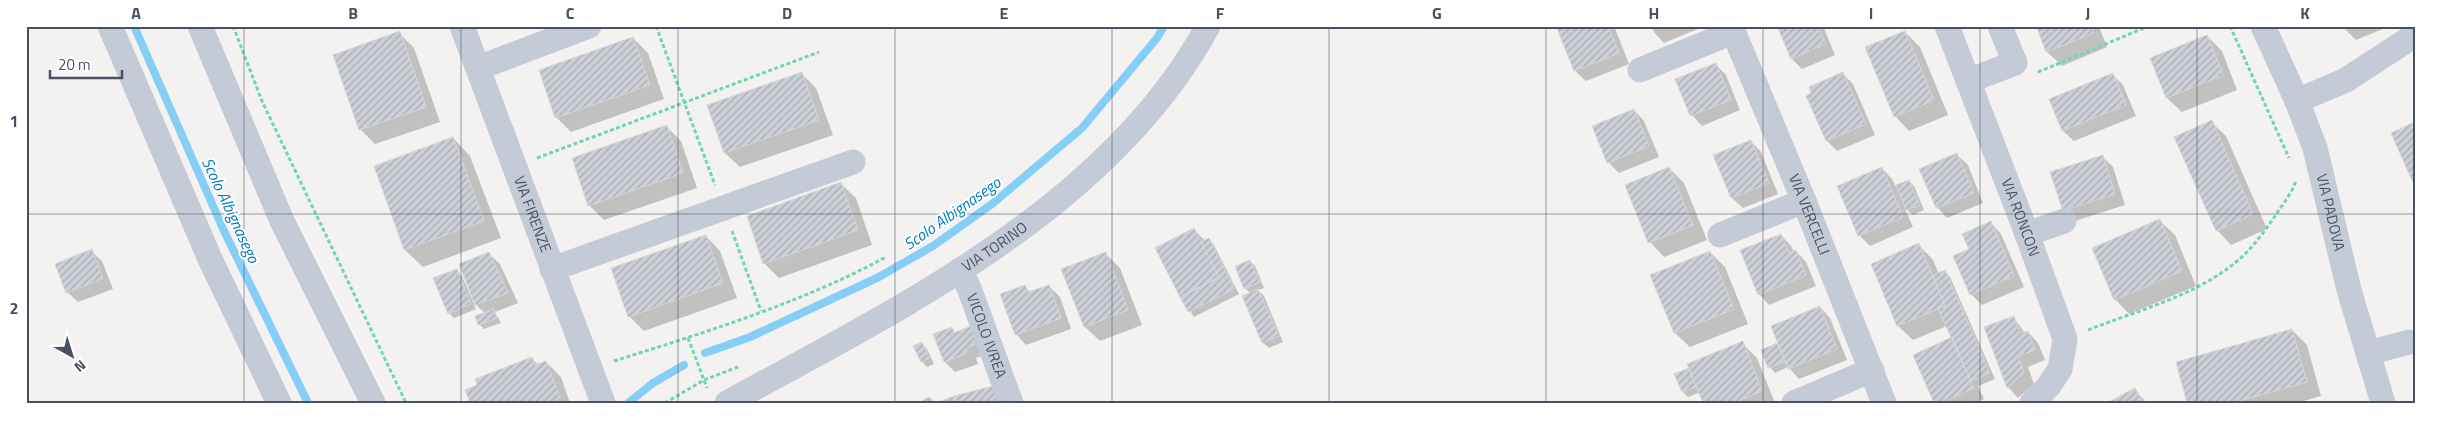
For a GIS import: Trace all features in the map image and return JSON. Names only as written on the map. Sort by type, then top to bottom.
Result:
[{"type":"street","points":[[110,26],[210,260],[279,403]]},
{"type":"street","points":[[200,26],[282,221],[373,403]]},
{"type":"street","name":"VIA FIRENZE","points":[[462,26],[602,403]]},
{"type":"street","points":[[478,68],[589,26]]},
{"type":"street","name":"VIA TORINO","points":[[718,397],[960,270],[1017,231],[1087,176],[1138,126],[1194,52],[1208,26]]},
{"type":"street","name":"VIA RONCON","points":[[1947,26],[2027,234],[2065,340],[2060,370],[2048,387],[2032,403]]},
{"type":"street","points":[[1968,81],[2015,62],[2000,26]]},
{"type":"street","name":"VIA PADOVA","points":[[2262,26],[2298,101],[2315,148],[2336,240],[2384,403]]},
{"type":"street","points":[[1640,70],[1732,29]]},
{"type":"street","name":"VIA VERCELLI","points":[[1732,29],[1804,201],[1884,403]]},
{"type":"street","points":[[2298,101],[2346,80],[2415,35]]},
{"type":"street","points":[[552,268],[853,162]]},
{"type":"street","points":[[1720,235],[1804,201]]},
{"type":"street","points":[[2027,234],[2064,221]]},
{"type":"street","name":"VICOLO IVREA","points":[[960,270],[969,288],[1011,403]]},
{"type":"street","points":[[2368,353],[2408,342]]},
{"type":"street","points":[[1794,403],[1872,370]]},
{"type":"path","points":[[233,26],[262,101],[406,403]]},
{"type":"path","points":[[656,26],[761,311]]},
{"type":"path","points":[[2035,73],[2149,26]]},
{"type":"path","points":[[2230,26],[2292,166]]},
{"type":"path","points":[[515,167],[819,52]]},
{"type":"path","points":[[2289,158],[2315,148]]},
{"type":"path","points":[[2086,331],[2168,299],[2206,281],[2236,262],[2260,237],[2288,197],[2296,181],[2294,174]]},
{"type":"path","points":[[590,369],[688,338],[840,282],[886,257]]},
{"type":"path","points":[[688,338],[704,380],[718,397]]},
{"type":"path","points":[[665,403],[704,380],[740,366]]},
{"type":"building","points":[[1556,26],[1608,26],[1619,53],[1574,71]]},
{"type":"building","points":[[1777,26],[1818,26],[1825,44],[1791,59]]},
{"type":"building","points":[[2036,26],[2091,26],[2094,33],[2046,52]]},
{"type":"building","points":[[400,31],[426,107],[359,130],[333,55]]},
{"type":"building","points":[[1905,31],[1934,100],[1894,117],[1865,47]]},
{"type":"building","points":[[2207,35],[2223,75],[2166,98],[2150,58]]},
{"type":"building","points":[[633,37],[650,85],[555,118],[539,70]]},
{"type":"building","points":[[1716,63],[1731,100],[1690,116],[1675,79]]},
{"type":"building","points":[[802,72],[819,120],[724,153],[707,105]]},
{"type":"building","points":[[1843,72],[1866,124],[1826,141],[1806,96],[1811,93],[1809,87]]},
{"type":"building","points":[[2113,73],[2126,105],[2062,131],[2049,99]]},
{"type":"building","points":[[1634,109],[1649,146],[1607,163],[1592,126]]},
{"type":"building","points":[[2212,120],[2253,214],[2216,231],[2174,137]]},
{"type":"building","points":[[2415,122],[2415,187],[2391,133]]},
{"type":"building","points":[[667,125],[683,173],[588,206],[572,158]]},
{"type":"building","points":[[453,137],[484,221],[404,250],[374,166]]},
{"type":"building","points":[[1751,140],[1769,183],[1731,198],[1713,155]]},
{"type":"building","points":[[1957,153],[1974,193],[1936,208],[1919,169]]},
{"type":"building","points":[[2103,155],[2115,194],[2063,211],[2050,172]]},
{"type":"building","points":[[1669,167],[1693,225],[1648,243],[1625,185]]},
{"type":"building","points":[[1882,167],[1903,217],[1858,236],[1837,186]]},
{"type":"building","points":[[1909,180],[1920,205],[1906,210],[1896,185]]},
{"type":"building","points":[[841,182],[858,230],[763,264],[747,216]]},
{"type":"building","points":[[2160,219],[2182,271],[2114,300],[2092,248]]},
{"type":"building","points":[[1991,221],[2014,276],[1970,295],[1953,256],[1969,249],[1962,234]]},
{"type":"building","points":[[1194,228],[1219,277],[1180,297],[1155,248]]},
{"type":"building","points":[[1781,234],[1789,253],[1796,250],[1806,275],[1758,295],[1740,250]]},
{"type":"building","points":[[706,235],[723,283],[628,317],[611,268]]},
{"type":"building","points":[[1209,238],[1235,289],[1188,312],[1180,297],[1219,277],[1201,242]]},
{"type":"building","points":[[1919,243],[1945,306],[1897,326],[1871,264]]},
{"type":"building","points":[[92,249],[103,278],[66,293],[55,264]]},
{"type":"building","points":[[1710,251],[1734,309],[1674,333],[1650,275]]},
{"type":"building","points":[[489,252],[508,293],[475,305],[459,264]]},
{"type":"building","points":[[1106,252],[1128,310],[1084,327],[1061,269]]},
{"type":"building","points":[[1250,260],[1260,282],[1244,289],[1235,266]]},
{"type":"building","points":[[457,269],[471,304],[448,314],[433,278]]},
{"type":"building","points":[[1945,270],[1990,373],[1971,381],[1938,309],[1945,306],[1933,275]]},
{"type":"building","points":[[1025,285],[1028,292],[1049,285],[1061,318],[1015,335],[1000,294]]},
{"type":"building","points":[[1258,289],[1279,336],[1262,343],[1242,296]]},
{"type":"building","points":[[1820,306],[1837,349],[1788,369],[1771,326]]},
{"type":"building","points":[[494,309],[497,318],[478,325],[475,316]]},
{"type":"building","points":[[2014,316],[2020,333],[2028,331],[2035,350],[2018,356],[2024,373],[2007,388],[1984,327]]},
{"type":"building","points":[[973,325],[980,343],[966,348],[968,353],[944,362],[933,334],[952,327],[954,333]]},
{"type":"building","points":[[2292,329],[2307,382],[2232,403],[2187,403],[2176,362]]},
{"type":"building","points":[[1952,337],[1974,388],[1942,403],[1934,403],[1913,355]]},
{"type":"building","points":[[1743,341],[1762,391],[1733,403],[1703,403],[1687,364]]},
{"type":"building","points":[[922,342],[929,358],[921,362],[913,346]]},
{"type":"building","points":[[1777,343],[1785,361],[1768,368],[1761,350]]},
{"type":"building","points":[[532,357],[535,365],[546,361],[560,398],[550,403],[470,403],[465,390],[477,385],[475,379]]},
{"type":"building","points":[[1689,368],[1696,387],[1682,392],[1674,374]]},
{"type":"building","points":[[997,385],[1003,403],[957,403],[954,396]]},
{"type":"building","points":[[2135,388],[2143,403],[2107,403]]},
{"type":"building","points":[[954,396],[957,403],[941,403],[941,401]]},
{"type":"waterway","name":"Scolo Albignasego","points":[[134,26],[224,231],[308,403]]},
{"type":"waterway","name":"Scolo Albignasego","points":[[705,353],[750,337],[877,278],[933,246],[992,204],[1082,128],[1157,38],[1164,26]]},
{"type":"waterway","name":"Scolo Albignasego","points":[[628,403],[653,383],[684,365]]}]
